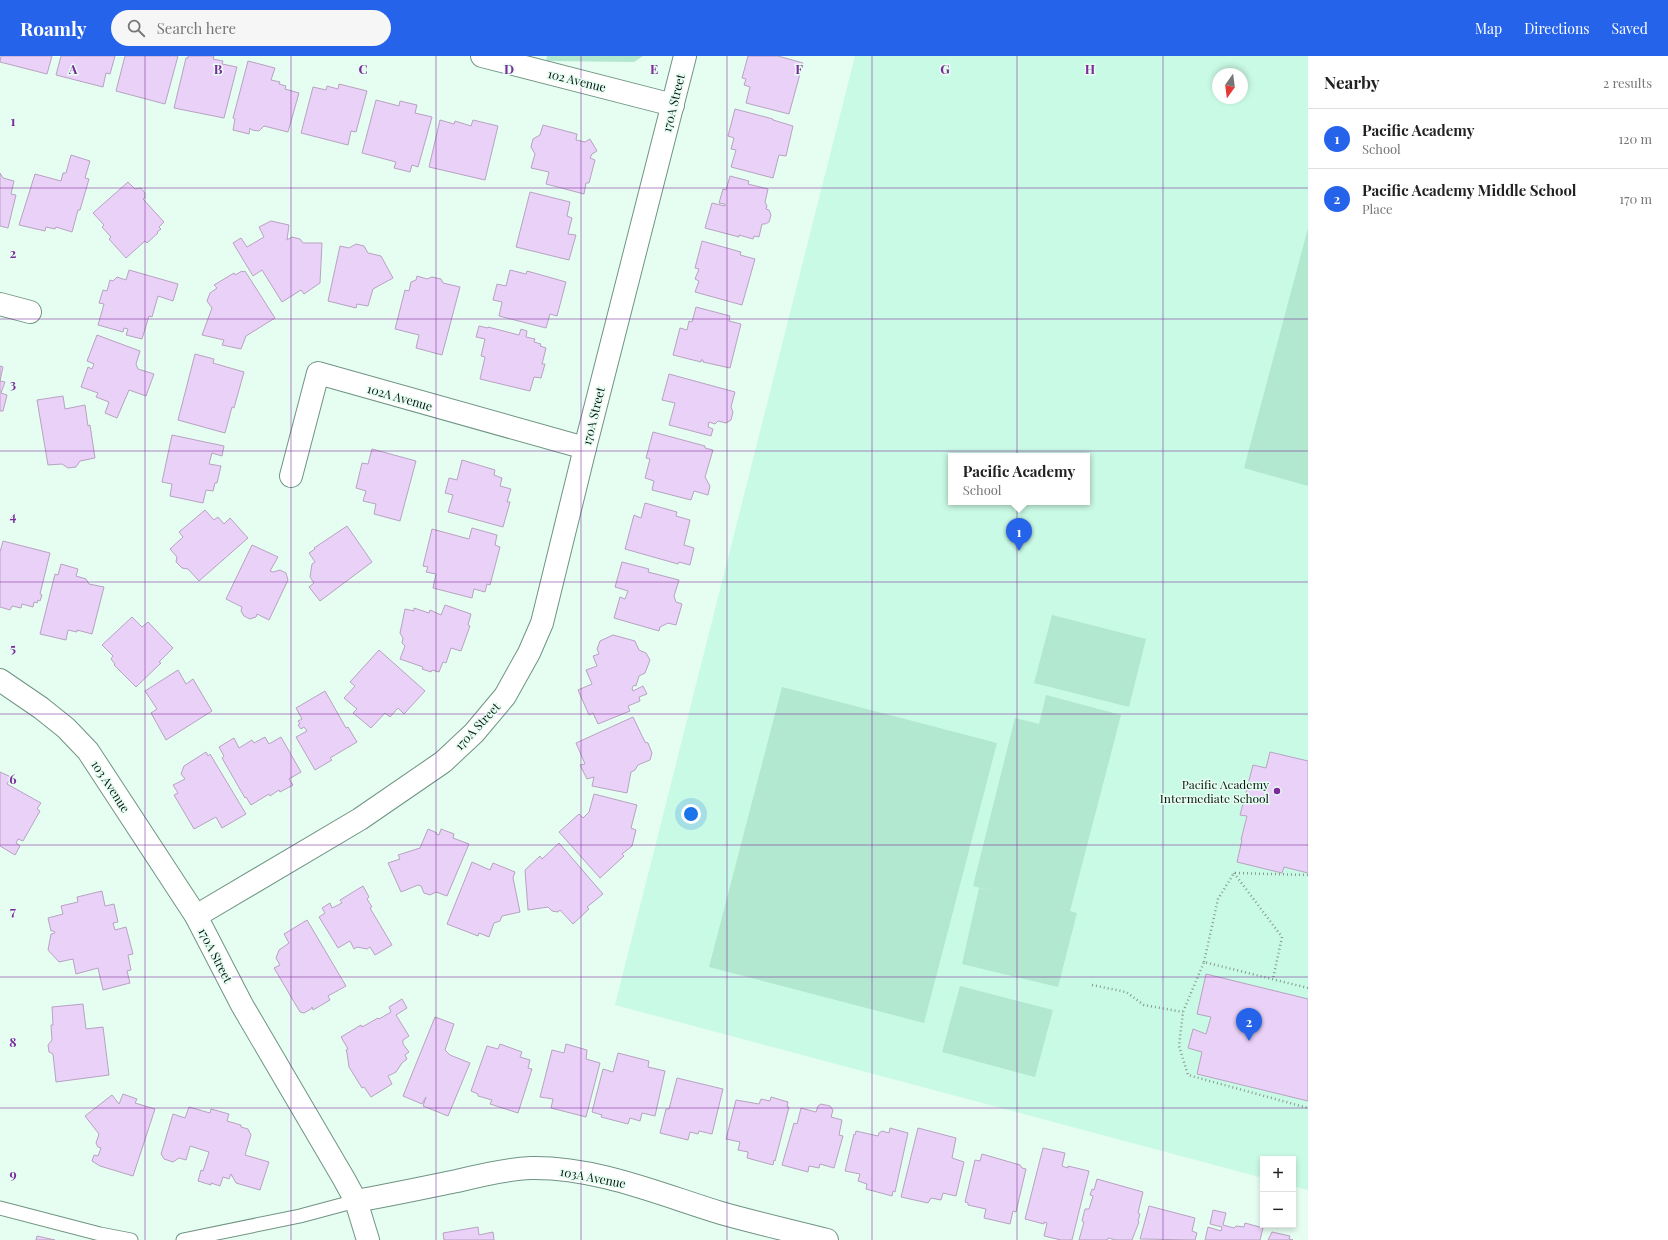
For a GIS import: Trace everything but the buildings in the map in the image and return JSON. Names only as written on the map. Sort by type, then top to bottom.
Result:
[{"type":"street","name":"102 Avenue","points":[[482,56],[672,105]]},
{"type":"street","name":"170A Street","points":[[368,1240],[356,1201],[242,1005],[196,916],[360,819],[443,762],[474,732],[505,696],[529,653],[542,622],[685,56]]},
{"type":"street","points":[[0,304],[30,312]]},
{"type":"street","name":"102A Avenue","points":[[291,476],[318,374],[585,448]]},
{"type":"street","name":"103 Avenue","points":[[0,680],[48,713],[66,728],[88,751],[196,916]]},
{"type":"street","name":"103A Avenue","points":[[356,1201],[392,1195],[505,1170],[531,1168],[557,1170],[585,1173],[613,1179],[722,1213],[827,1240]]},
{"type":"lane","points":[[183,1240],[300,1216],[356,1201]]},
{"type":"lane","points":[[0,1208],[100,1234],[131,1240]]},
{"type":"path","points":[[1234,873],[1308,875]]},
{"type":"path","points":[[1234,873],[1218,899],[1204,962],[1182,1012],[1179,1046],[1188,1075],[1308,1108]]},
{"type":"path","points":[[1234,873],[1282,937],[1273,979]]},
{"type":"path","points":[[1204,962],[1308,988]]},
{"type":"path","points":[[1092,985],[1126,992],[1144,1005],[1182,1012]]},
{"type":"shaded area","points":[[547,56],[643,56],[634,62],[546,61]]},
{"type":"shaded area","points":[[855,56],[1308,56],[1308,1190],[1296,1187],[1296,1156],[1260,1156],[1260,1177],[615,1005]]},
{"type":"shaded area","points":[[1308,228],[1308,486],[1244,468]]},
{"type":"shaded area","points":[[1052,615],[1146,639],[1129,707],[1034,683]]},
{"type":"shaded area","points":[[782,687],[997,743],[924,1023],[709,967]]},
{"type":"shaded area","points":[[1046,695],[1121,715],[1070,911],[1077,913],[1058,987],[962,964],[979,888],[995,892],[973,886],[1015,718],[1039,724]]},
{"type":"shaded area","points":[[960,986],[1053,1010],[1035,1077],[942,1052]]},
{"type":"place","name":"Pacific Academy","points":[[1019,551]]},
{"type":"place","name":"Pacific Academy Intermediate School","points":[[1277,791]]},
{"type":"place","name":"Pacific Academy Middle School","points":[[1249,1041]]}]
